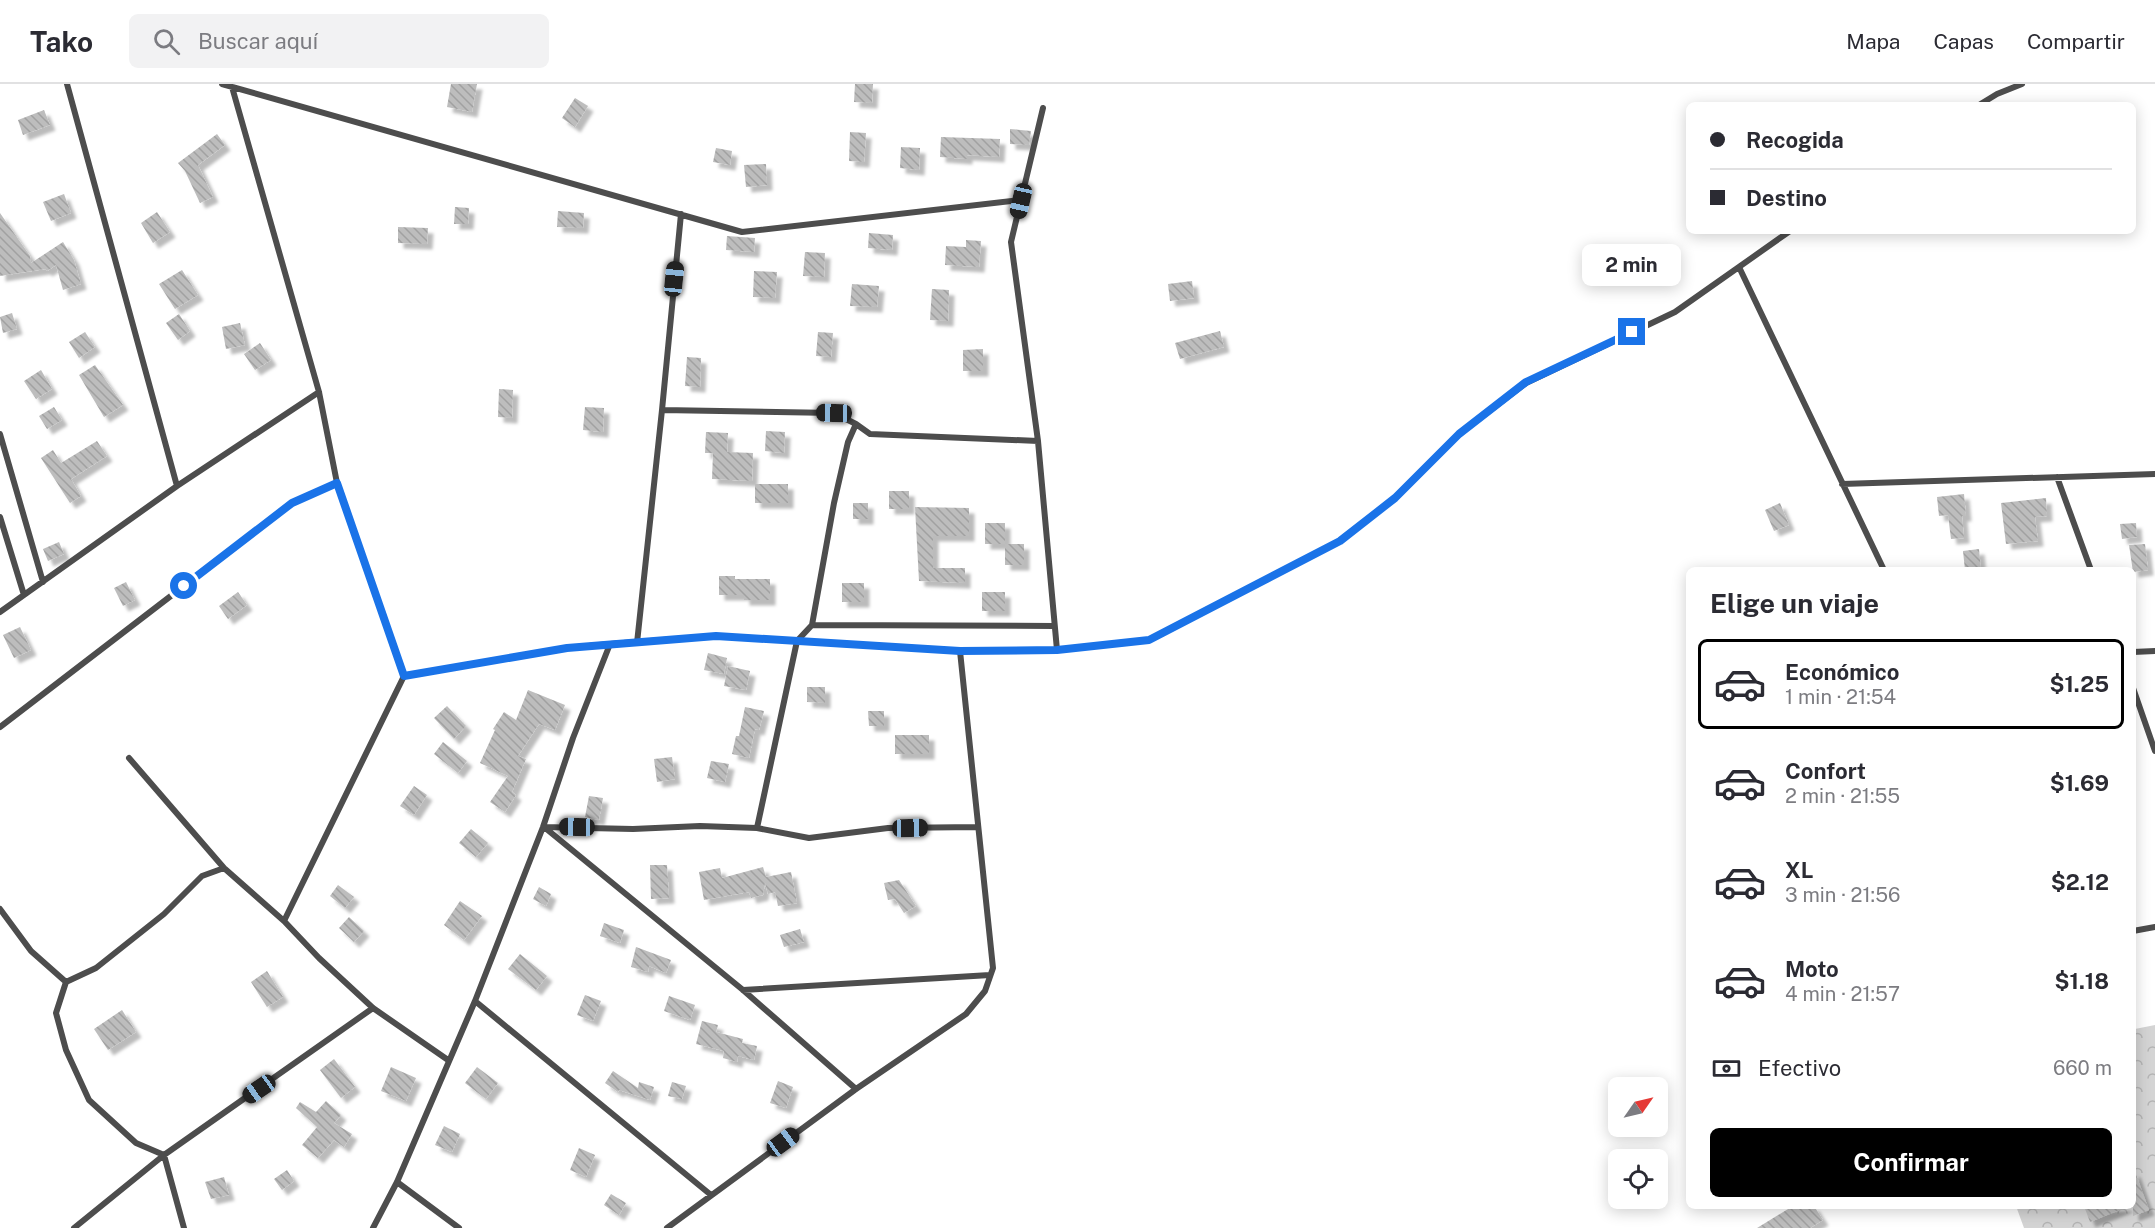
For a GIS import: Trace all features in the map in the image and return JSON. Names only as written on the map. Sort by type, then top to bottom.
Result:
[{"type":"street","points":[[67,84],[177,486]]},
{"type":"street","points":[[222,84],[742,232],[1021,201]]},
{"type":"street","points":[[1984,102],[2022,84]]},
{"type":"street","points":[[232,87],[319,392],[337,483],[404,676],[284,921]]},
{"type":"street","points":[[1043,108],[1011,242],[1038,441],[1057,650]]},
{"type":"street","points":[[637,643],[681,214]]},
{"type":"street","points":[[404,676],[567,648],[716,636],[960,651],[1057,650],[1149,640],[1340,541],[1395,498],[1459,434],[1526,382],[1675,312],[1787,234]]},
{"type":"street","points":[[1739,267],[1883,567]]},
{"type":"street","points":[[0,612],[177,486],[319,392]]},
{"type":"street","points":[[662,410],[834,413],[870,434],[1038,441]]},
{"type":"street","points":[[757,828],[797,641],[812,625],[834,503],[848,442],[856,424]]},
{"type":"street","points":[[0,434],[42,582]]},
{"type":"street","points":[[1842,484],[2155,474]]},
{"type":"street","points":[[2057,477],[2090,567]]},
{"type":"street","points":[[0,727],[292,503],[337,483]]},
{"type":"street","points":[[0,517],[24,595]]},
{"type":"street","points":[[812,625],[1054,626]]},
{"type":"street","points":[[373,1228],[397,1182],[475,1001],[543,827],[573,738],[610,644]]},
{"type":"street","points":[[667,1228],[856,1089],[966,1014],[985,991],[993,968],[960,651]]},
{"type":"street","points":[[2136,652],[2155,651]]},
{"type":"street","points":[[2136,697],[2155,751]]},
{"type":"street","points":[[129,758],[224,868],[284,921],[319,958],[373,1008],[448,1060]]},
{"type":"street","points":[[543,827],[757,828],[809,837],[888,828],[978,827]]},
{"type":"street","points":[[543,827],[743,990],[856,1089]]},
{"type":"street","points":[[164,1155],[136,1143],[89,1100],[66,1050],[56,1013],[66,982],[96,968],[164,914],[202,876],[224,868]]},
{"type":"street","points":[[0,909],[31,951],[66,982]]},
{"type":"street","points":[[2136,930],[2155,927]]},
{"type":"street","points":[[743,990],[990,975]]},
{"type":"street","points":[[475,1001],[711,1195]]},
{"type":"street","points":[[74,1228],[164,1155],[373,1008]]},
{"type":"street","points":[[164,1155],[184,1228]]},
{"type":"street","points":[[397,1182],[459,1228]]},
{"type":"green space","points":[[2155,1025],[2155,1228],[2024,1228],[2017,1209],[2136,1209],[2136,1029]]},
{"type":"building","points":[[451,84],[477,84],[472,112],[447,107]]},
{"type":"building","points":[[855,84],[873,84],[872,103],[854,102]]},
{"type":"building","points":[[575,98],[588,106],[575,127],[562,118]]},
{"type":"building","points":[[44,110],[50,125],[23,135],[18,120]]},
{"type":"building","points":[[1010,129],[1031,131],[1029,145],[1010,144]]},
{"type":"building","points":[[850,132],[866,133],[864,162],[849,161]]},
{"type":"building","points":[[217,134],[225,145],[198,165],[213,197],[200,203],[185,171],[178,163]]},
{"type":"building","points":[[941,137],[1000,139],[999,157],[967,155],[967,159],[940,157]]},
{"type":"building","points":[[901,147],[920,148],[919,170],[900,168]]},
{"type":"building","points":[[716,148],[732,151],[730,165],[713,162]]},
{"type":"building","points":[[766,164],[767,185],[746,187],[744,165]]},
{"type":"building","points":[[64,194],[71,213],[51,221],[43,202]]},
{"type":"building","points":[[455,207],[469,208],[468,224],[454,224]]},
{"type":"building","points":[[558,211],[584,213],[583,228],[557,227]]},
{"type":"building","points":[[157,212],[170,232],[153,243],[141,223]]},
{"type":"building","points":[[0,213],[30,256],[31,263],[63,242],[74,260],[81,284],[63,290],[56,265],[47,271],[45,269],[0,276]]},
{"type":"building","points":[[398,227],[428,228],[427,244],[398,243]]},
{"type":"building","points":[[869,233],[893,235],[892,250],[868,248]]},
{"type":"building","points":[[727,236],[755,238],[754,252],[726,250]]},
{"type":"building","points":[[966,240],[981,241],[979,267],[945,265],[946,246],[966,247]]},
{"type":"building","points":[[805,252],[825,253],[824,277],[803,276]]},
{"type":"building","points":[[182,270],[198,295],[175,309],[159,284]]},
{"type":"building","points":[[754,271],[777,272],[775,298],[753,297]]},
{"type":"building","points":[[1192,281],[1194,298],[1170,301],[1168,284]]},
{"type":"building","points":[[852,284],[879,286],[877,307],[850,306]]},
{"type":"building","points":[[932,289],[949,290],[948,321],[930,320]]},
{"type":"building","points":[[12,313],[17,329],[3,333],[0,317]]},
{"type":"building","points":[[179,314],[190,331],[178,340],[166,323]]},
{"type":"building","points":[[240,323],[245,345],[226,349],[222,327]]},
{"type":"building","points":[[1220,331],[1224,347],[1180,359],[1175,343]]},
{"type":"building","points":[[85,332],[95,347],[79,358],[69,342]]},
{"type":"building","points":[[818,332],[833,333],[831,357],[816,356]]},
{"type":"building","points":[[260,343],[271,360],[255,370],[244,354]]},
{"type":"building","points":[[983,349],[983,371],[963,371],[963,350]]},
{"type":"building","points":[[687,357],[701,358],[700,387],[685,386]]},
{"type":"building","points":[[95,365],[123,405],[104,417],[79,375]]},
{"type":"building","points":[[41,370],[52,389],[36,399],[24,381]]},
{"type":"building","points":[[499,389],[513,390],[512,418],[498,417]]},
{"type":"building","points":[[54,407],[62,420],[47,429],[39,416]]},
{"type":"building","points":[[585,407],[604,408],[603,432],[583,430]]},
{"type":"building","points":[[766,431],[785,432],[784,453],[765,451]]},
{"type":"building","points":[[706,432],[728,433],[727,452],[753,453],[752,481],[712,479],[713,453],[705,453]]},
{"type":"building","points":[[97,441],[107,456],[71,479],[81,496],[70,503],[41,458],[53,450],[61,463]]},
{"type":"building","points":[[755,484],[788,484],[788,503],[755,503]]},
{"type":"building","points":[[889,491],[909,491],[909,509],[889,509]]},
{"type":"building","points":[[1964,494],[1966,516],[1962,516],[1964,538],[1951,539],[1948,515],[1939,516],[1937,497]]},
{"type":"building","points":[[2046,498],[2047,516],[2035,517],[2038,541],[2006,544],[2001,503]]},
{"type":"building","points":[[853,503],[868,503],[868,519],[853,519]]},
{"type":"building","points":[[1780,503],[1789,525],[1774,531],[1765,510]]},
{"type":"building","points":[[915,507],[969,508],[969,536],[933,536],[933,568],[965,568],[965,583],[919,581]]},
{"type":"building","points":[[985,523],[1005,523],[1005,544],[985,544]]},
{"type":"building","points":[[2136,523],[2137,537],[2122,539],[2120,524]]},
{"type":"building","points":[[59,542],[64,554],[48,561],[43,549]]},
{"type":"building","points":[[1005,544],[1024,544],[1024,565],[1005,565]]},
{"type":"building","points":[[2145,544],[2148,570],[2136,572],[2136,567],[2132,567],[2129,545]]},
{"type":"building","points":[[1979,549],[1981,567],[1965,567],[1963,551]]},
{"type":"building","points":[[719,576],[735,576],[735,579],[770,579],[770,600],[744,600],[744,595],[719,595]]},
{"type":"building","points":[[126,582],[135,600],[123,606],[114,588]]},
{"type":"building","points":[[842,583],[864,583],[864,602],[842,602]]},
{"type":"building","points":[[238,592],[247,605],[228,619],[219,606]]},
{"type":"building","points":[[982,592],[1005,592],[1005,611],[982,611]]},
{"type":"building","points":[[20,627],[31,650],[14,658],[3,635]]},
{"type":"building","points":[[708,653],[727,658],[724,674],[704,670]]},
{"type":"building","points":[[728,666],[750,671],[746,690],[724,686]]},
{"type":"building","points":[[807,687],[825,687],[825,703],[807,702]]},
{"type":"building","points":[[528,690],[565,705],[555,730],[539,724],[518,756],[526,759],[512,792],[516,795],[505,812],[490,802],[508,776],[480,763],[495,730],[493,729],[504,712],[516,720]]},
{"type":"building","points":[[447,706],[466,726],[454,739],[434,718]]},
{"type":"building","points":[[745,707],[764,711],[759,730],[755,729],[749,758],[732,754],[736,736],[739,736]]},
{"type":"building","points":[[868,711],[884,711],[884,726],[869,726]]},
{"type":"building","points":[[895,735],[929,735],[929,754],[895,754]]},
{"type":"building","points":[[443,742],[467,761],[458,773],[434,754]]},
{"type":"building","points":[[672,757],[675,779],[657,782],[654,759]]},
{"type":"building","points":[[711,761],[729,764],[725,782],[707,778]]},
{"type":"building","points":[[414,786],[427,795],[414,815],[400,806]]},
{"type":"building","points":[[589,796],[603,798],[599,820],[585,817]]},
{"type":"building","points":[[471,829],[488,843],[476,857],[459,843]]},
{"type":"building","points":[[650,865],[667,865],[669,898],[651,899]]},
{"type":"building","points":[[763,867],[766,877],[791,872],[797,903],[778,906],[775,892],[768,894],[765,883],[763,895],[751,898],[749,892],[704,900],[699,872],[720,868],[722,878]]},
{"type":"building","points":[[899,880],[916,906],[904,913],[895,899],[888,900],[884,883]]},
{"type":"building","points":[[338,885],[354,897],[345,908],[330,896]]},
{"type":"building","points":[[539,887],[551,894],[546,906],[533,899]]},
{"type":"building","points":[[460,901],[482,916],[464,940],[444,925]]},
{"type":"building","points":[[349,917],[364,931],[354,942],[339,928]]},
{"type":"building","points":[[604,923],[624,930],[620,943],[600,936]]},
{"type":"building","points":[[800,929],[804,942],[784,947],[780,935]]},
{"type":"building","points":[[636,947],[671,960],[666,973],[649,966],[648,972],[631,967]]},
{"type":"building","points":[[520,954],[547,976],[536,990],[508,969]]},
{"type":"building","points":[[267,971],[283,997],[267,1007],[251,982]]},
{"type":"building","points":[[585,995],[601,1001],[593,1021],[577,1015]]},
{"type":"building","points":[[669,996],[695,1005],[690,1020],[664,1011]]},
{"type":"building","points":[[122,1010],[136,1032],[108,1050],[94,1029]]},
{"type":"building","points":[[702,1021],[718,1025],[716,1032],[743,1039],[742,1043],[757,1046],[754,1060],[738,1056],[737,1062],[723,1058],[724,1051],[696,1044]]},
{"type":"building","points":[[334,1059],[355,1087],[341,1098],[320,1070]]},
{"type":"building","points":[[391,1067],[416,1078],[406,1101],[381,1091]]},
{"type":"building","points":[[477,1067],[498,1083],[486,1099],[465,1083]]},
{"type":"building","points":[[613,1071],[638,1088],[639,1082],[654,1087],[650,1100],[619,1090],[618,1092],[605,1083]]},
{"type":"building","points":[[778,1081],[793,1087],[786,1108],[770,1103]]},
{"type":"building","points":[[672,1082],[686,1086],[682,1099],[668,1096]]},
{"type":"building","points":[[326,1101],[341,1115],[334,1123],[352,1134],[344,1147],[334,1140],[318,1158],[302,1145],[317,1127],[296,1108],[300,1102],[316,1112]]},
{"type":"building","points":[[444,1126],[460,1134],[452,1152],[435,1145]]},
{"type":"building","points":[[579,1148],[595,1155],[586,1177],[570,1170]]},
{"type":"building","points":[[287,1170],[294,1181],[282,1190],[274,1179]]},
{"type":"building","points":[[2136,1175],[2149,1210],[2133,1216],[2133,1209],[2136,1209]]},
{"type":"building","points":[[224,1177],[229,1195],[211,1199],[205,1182]]},
{"type":"building","points":[[611,1194],[626,1203],[619,1215],[604,1205]]},
{"type":"building","points":[[1788,1209],[1816,1209],[1823,1220],[1810,1228],[1757,1228]]},
{"type":"building","points":[[2085,1209],[2122,1209],[2090,1222]]},
{"type":"route","points":[[184,586],[292,503],[337,483],[404,676],[567,648],[716,636],[960,651],[1057,650],[1149,640],[1340,541],[1395,498],[1459,434],[1526,382],[1632,332]]}]
